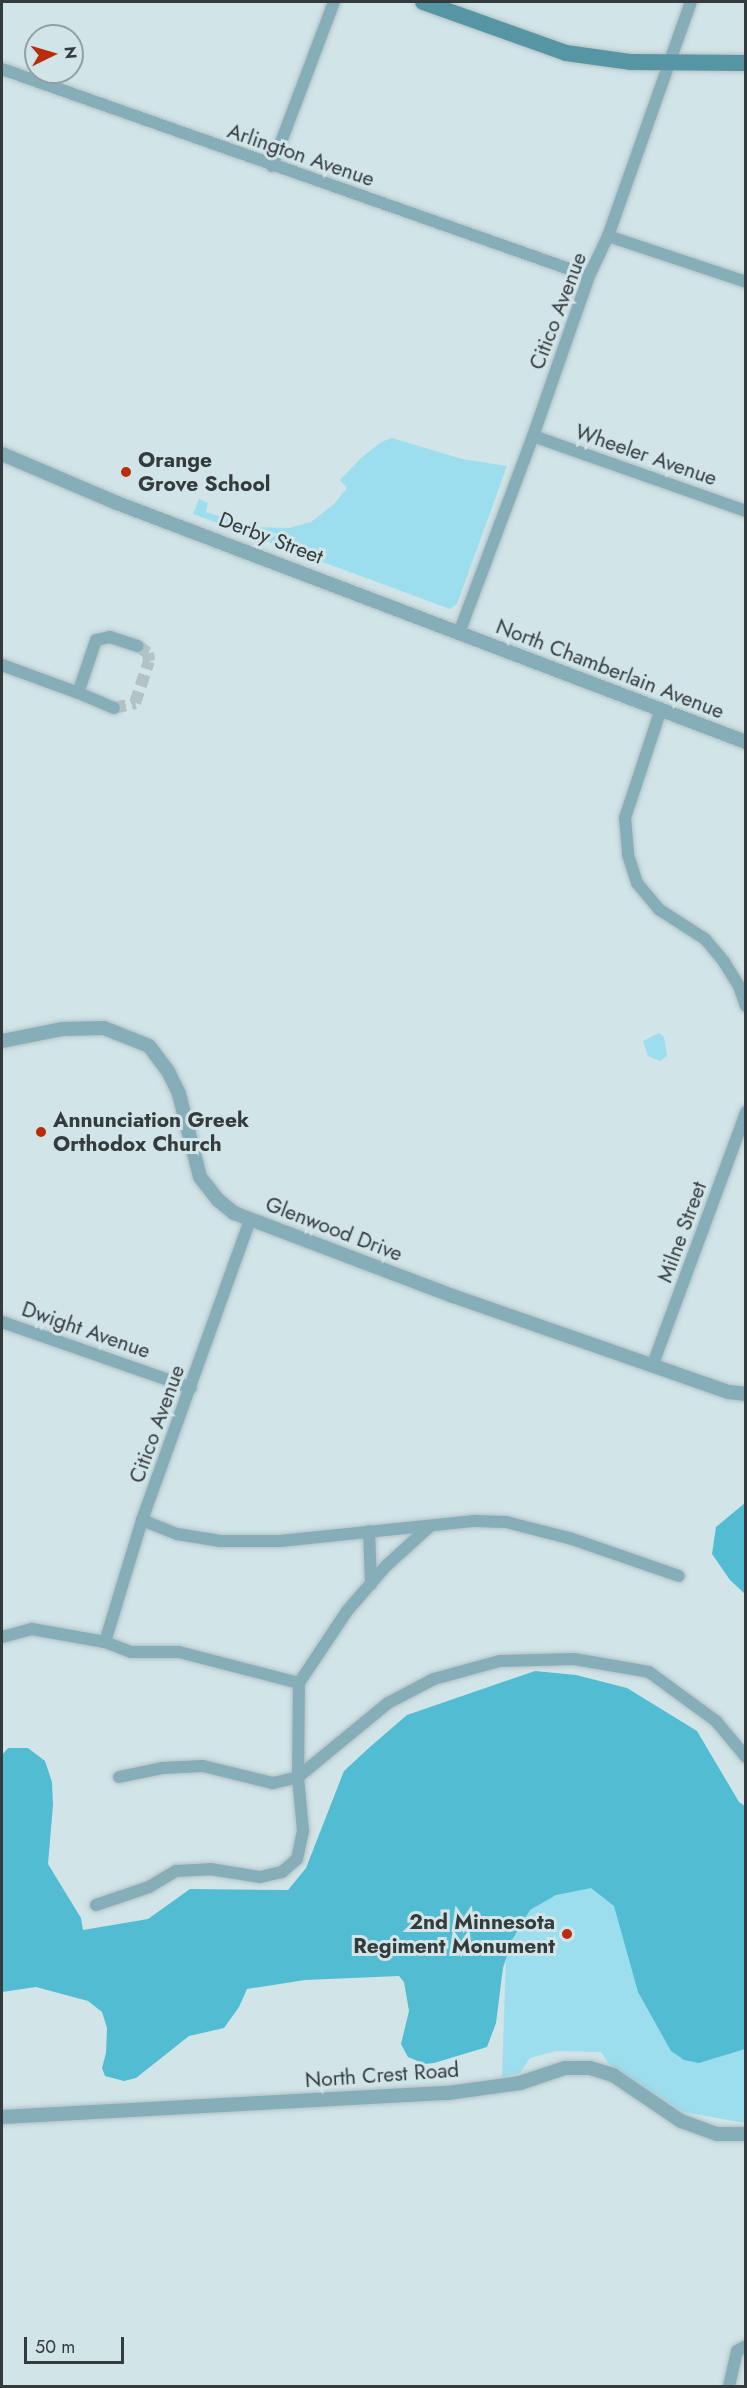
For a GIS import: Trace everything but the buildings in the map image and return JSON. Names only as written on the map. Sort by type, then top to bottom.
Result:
[{"type":"main road","points":[[423,2],[566,53],[631,62],[746,63]]},
{"type":"street","points":[[272,166],[334,2]]},
{"type":"street","name":"Citico Avenue","points":[[459,633],[533,436],[589,276],[608,236],[672,61],[691,2]]},
{"type":"street","name":"Arlington Avenue","points":[[2,69],[589,276]]},
{"type":"street","points":[[608,236],[746,282]]},
{"type":"street","name":"Wheeler Avenue","points":[[533,436],[746,511]]},
{"type":"street","name":"Derby Street","points":[[2,453],[113,501],[459,633]]},
{"type":"street","name":"North Chamberlain Avenue","points":[[459,633],[660,712],[746,742]]},
{"type":"street","points":[[78,693],[96,640],[110,637],[138,646]]},
{"type":"street","points":[[2,665],[114,708]]},
{"type":"street","points":[[660,712],[625,818],[628,855],[637,883],[660,910],[705,939],[740,986],[746,1006]]},
{"type":"street","name":"Glenwood Drive","points":[[2,1041],[62,1029],[104,1028],[149,1046],[168,1071],[179,1094],[200,1178],[218,1200],[234,1213],[453,1296],[729,1392],[746,1394]]},
{"type":"street","name":"Milne Street","points":[[653,1364],[746,1112]]},
{"type":"street","name":"Citico Avenue","points":[[105,1642],[142,1520],[250,1220]]},
{"type":"street","name":"Dwight Avenue","points":[[2,1322],[191,1388]]},
{"type":"street","points":[[142,1520],[177,1534],[220,1541],[280,1541],[475,1521],[506,1522],[572,1539],[679,1576]]},
{"type":"street","points":[[96,1905],[149,1887],[176,1871],[210,1869],[260,1877],[282,1872],[297,1859],[303,1831],[298,1777],[299,1683],[347,1611],[370,1584],[429,1527]]},
{"type":"street","points":[[369,1531],[370,1584]]},
{"type":"street","points":[[2,1637],[32,1629],[105,1642],[131,1652],[179,1652],[299,1683]]},
{"type":"street","points":[[119,1777],[162,1768],[203,1766],[273,1784],[298,1777],[388,1703],[434,1679],[500,1661],[574,1659],[649,1672],[716,1721],[746,1757]]},
{"type":"street","name":"North Crest Road","points":[[2,2117],[448,2093],[520,2083],[565,2068],[590,2068],[613,2075],[681,2121],[717,2134],[746,2134]]},
{"type":"street","points":[[729,2386],[737,2351],[746,2346]]},
{"type":"shaded area","points":[[392,438],[462,459],[507,466],[457,604],[450,609],[193,514],[199,499],[208,503],[206,512],[254,527],[289,528],[311,522],[334,504],[347,488],[340,480],[361,458],[381,442]]},
{"type":"shaded area","points":[[659,1033],[664,1037],[667,1056],[660,1061],[648,1056],[643,1041]]},
{"type":"shaded area","points":[[745,1503],[745,1594],[730,1580],[712,1554],[716,1527]]},
{"type":"shaded area","points":[[535,1671],[576,1675],[627,1688],[697,1731],[739,1802],[745,1806],[745,2049],[699,2063],[684,2060],[671,2051],[638,1992],[614,1906],[591,1888],[556,1895],[530,1910],[512,1940],[503,1968],[496,2023],[487,2047],[434,2063],[425,2064],[408,2057],[401,2044],[409,2011],[404,1982],[399,1976],[305,1980],[247,1989],[239,2007],[224,2028],[189,2036],[136,2078],[124,2081],[105,2076],[102,2068],[106,2053],[107,2028],[102,2012],[88,2001],[36,1987],[2,1992],[2,1755],[8,1748],[28,1748],[45,1761],[52,1782],[53,1805],[48,1864],[81,1918],[83,1930],[148,1919],[190,1889],[288,1890],[306,1868],[344,1771],[371,1746],[407,1715]]},
{"type":"shaded area","points":[[745,1820],[745,2123],[683,2112],[609,2064],[601,2052],[556,2051],[530,2058],[520,2073],[502,2077],[510,1840]]},
{"type":"tunnel","points":[[114,708],[135,703],[149,661],[148,653],[138,646]]},
{"type":"place","name":"Orange Grove School","points":[[126,472]]},
{"type":"place","name":"Annunciation Greek Orthodox Church","points":[[41,1132]]},
{"type":"place","name":"2nd Minnesota Regiment Monument","points":[[567,1934]]}]
